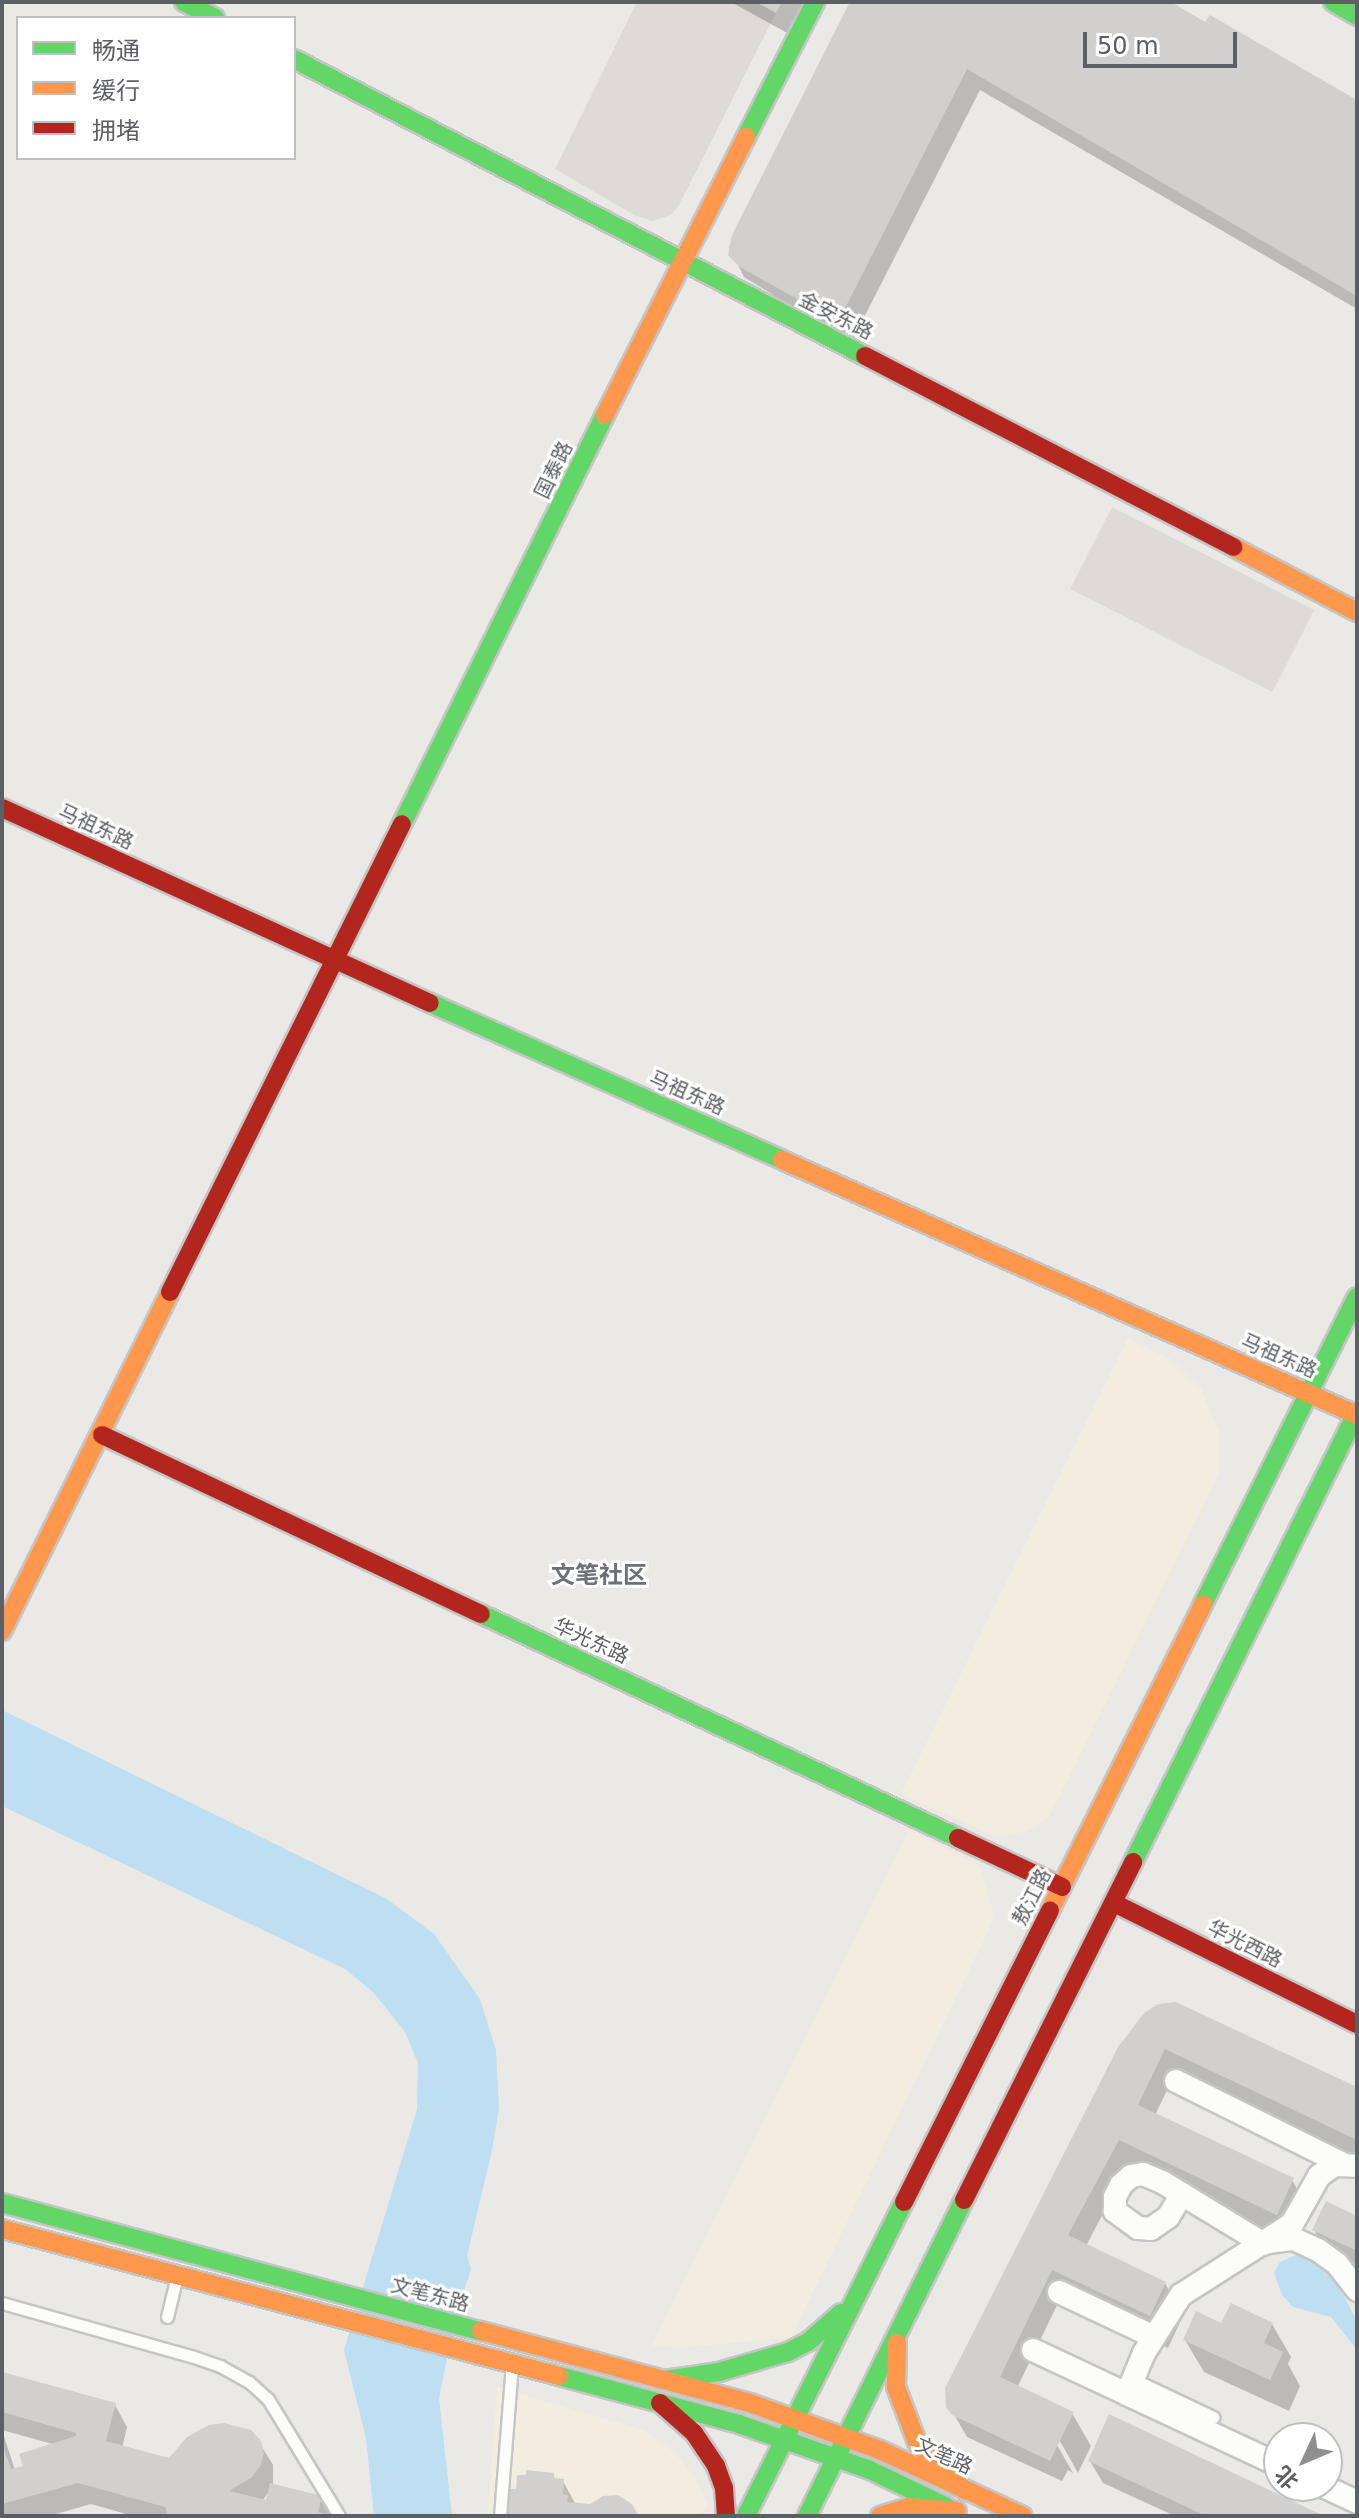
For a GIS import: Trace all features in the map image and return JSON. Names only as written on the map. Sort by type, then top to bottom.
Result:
[{"type":"main road","points":[[184,2],[211,16]]},
{"type":"main road","name":"国泰路","points":[[2,1631],[102,1435],[682,261],[815,2]]},
{"type":"main road","points":[[1333,2],[1357,16]]},
{"type":"main road","name":"金安东路","points":[[296,60],[1357,612]]},
{"type":"main road","name":"马祖东路","points":[[2,808],[1357,1414]]},
{"type":"main road","name":"敖江路","points":[[746,2516],[1357,1297]]},
{"type":"main road","points":[[807,2516],[1357,1414]]},
{"type":"main road","name":"华光东路","points":[[102,1435],[1062,1887]]},
{"type":"main road","name":"华光西路","points":[[1114,1903],[1357,2024]]},
{"type":"main road","name":"文笔东路","points":[[2,2203],[665,2380],[845,2437]]},
{"type":"main road","points":[[2,2229],[785,2439],[962,2514]]},
{"type":"main road","points":[[665,2380],[719,2372],[788,2352],[830,2325],[860,2292]]},
{"type":"main road","points":[[904,2319],[896,2349],[896,2387],[905,2416],[917,2442],[936,2466],[965,2490]]},
{"type":"main road","points":[[660,2403],[694,2433],[716,2466],[724,2488],[726,2516]]},
{"type":"main road","name":"文笔路","points":[[845,2437],[1023,2516]]},
{"type":"main road","points":[[880,2516],[909,2507],[962,2514]]},
{"type":"street","points":[[1176,2081],[1351,2165]]},
{"type":"street","points":[[1130,2387],[1154,2337],[1181,2295],[1292,2224],[1319,2176],[1334,2165],[1351,2165]]},
{"type":"street","points":[[1182,2194],[1266,2243],[1294,2239],[1318,2250],[1337,2264],[1357,2290]]},
{"type":"street","points":[[1059,2292],[1154,2337]]},
{"type":"street","points":[[1033,2350],[1130,2387],[1263,2457]]},
{"type":"lane","points":[[167,2317],[178,2276]]},
{"type":"lane","points":[[2,2303],[194,2357],[220,2366],[249,2382],[268,2399],[339,2516]]},
{"type":"lane","points":[[500,2516],[512,2364]]},
{"type":"lane","points":[[1130,2387],[1213,2417]]},
{"type":"shaded area","points":[[637,2],[756,2],[776,13],[679,205],[671,215],[652,221],[634,215],[555,169]]},
{"type":"shaded area","points":[[1112,507],[1314,610],[1272,692],[1070,589]]},
{"type":"shaded area","points":[[1128,1339],[1170,1359],[1201,1389],[1219,1432],[1219,1474],[1048,1817],[1029,1831],[996,1837],[901,1794]]},
{"type":"shaded area","points":[[909,1830],[979,1865],[995,1917],[791,2337],[678,2348],[652,2345]]},
{"type":"shaded area","points":[[497,2387],[646,2431],[674,2452],[695,2478],[707,2503],[700,2516],[488,2516]]},
{"type":"water","points":[[2,1710],[387,1899],[434,1934],[480,1999],[496,2050],[499,2108],[467,2256],[471,2269],[455,2319],[439,2398],[452,2516],[374,2516],[366,2438],[344,2350],[417,2109],[418,2063],[405,2032],[373,1992],[345,1969],[2,1806]]},
{"type":"water","points":[[1296,2255],[1312,2260],[1337,2283],[1357,2321],[1357,2350],[1331,2317],[1293,2307],[1282,2295],[1274,2273],[1280,2262]]},
{"type":"building","points":[[756,2],[782,2],[776,13]]},
{"type":"building","points":[[850,2],[1171,2],[1205,22],[1210,15],[1357,100],[1357,296],[967,69],[838,322],[740,267],[728,255],[732,235]]},
{"type":"building","points":[[1176,2002],[1357,2087],[1357,2140],[1165,2049],[1138,2105],[1294,2178],[1277,2215],[1119,2140],[1068,2235],[1166,2282],[1150,2316],[1052,2270],[1000,2377],[1074,2412],[1050,2461],[952,2415],[946,2407],[945,2388],[1118,2047],[1144,2013],[1158,2004]]},
{"type":"building","points":[[1326,2201],[1357,2216],[1357,2251],[1312,2230]]},
{"type":"building","points":[[1231,2303],[1273,2323],[1264,2343],[1283,2352],[1270,2380],[1183,2340],[1196,2311],[1221,2323]]},
{"type":"building","points":[[2,2372],[116,2403],[106,2441],[169,2458],[187,2437],[209,2425],[224,2423],[251,2430],[261,2441],[264,2453],[261,2465],[251,2478],[229,2491],[266,2500],[270,2483],[322,2496],[318,2512],[329,2516],[168,2516],[165,2507],[78,2483],[2,2504],[2,2444],[11,2469],[23,2466],[19,2454],[76,2436],[76,2433],[2,2412]]},
{"type":"building","points":[[1109,2414],[1263,2487],[1263,2502],[1294,2502],[1324,2516],[1206,2516],[1088,2461]]},
{"type":"building","points":[[526,2470],[554,2473],[554,2478],[564,2479],[563,2494],[568,2495],[567,2502],[590,2504],[603,2496],[618,2495],[632,2504],[639,2516],[504,2515],[506,2489],[516,2489],[517,2475],[526,2475]]},
{"type":"traffic: fast","points":[[184,2],[211,16]]},
{"type":"traffic: fast","points":[[746,137],[815,2]]},
{"type":"traffic: fast","points":[[1333,2],[1357,16]]},
{"type":"traffic: fast","points":[[296,60],[865,356]]},
{"type":"traffic: fast","points":[[402,824],[605,415]]},
{"type":"traffic: fast","points":[[430,1003],[782,1160]]},
{"type":"traffic: fast","points":[[1203,1604],[1357,1297]]},
{"type":"traffic: fast","points":[[1133,1862],[1357,1412]]},
{"type":"traffic: fast","points":[[481,1614],[958,1838]]},
{"type":"traffic: fast","points":[[807,2516],[964,2200]]},
{"type":"traffic: fast","points":[[746,2516],[904,2202]]},
{"type":"traffic: fast","points":[[2,2203],[481,2331]]},
{"type":"traffic: fast","points":[[665,2380],[719,2372],[788,2352],[808,2342],[841,2313]]},
{"type":"traffic: fast","points":[[559,2376],[739,2424],[870,2470],[947,2507]]},
{"type":"traffic: slow","points":[[605,415],[746,137]]},
{"type":"traffic: slow","points":[[1233,547],[1357,612]]},
{"type":"traffic: slow","points":[[782,1160],[1357,1415]]},
{"type":"traffic: slow","points":[[2,1631],[170,1292]]},
{"type":"traffic: slow","points":[[1050,1910],[1203,1604]]},
{"type":"traffic: slow","points":[[2,2229],[559,2376]]},
{"type":"traffic: slow","points":[[481,2331],[750,2403],[880,2450],[1023,2516]]},
{"type":"traffic: slow","points":[[897,2343],[896,2387],[917,2442],[936,2466],[965,2490]]},
{"type":"traffic: slow","points":[[880,2516],[909,2507],[957,2511]]},
{"type":"traffic: jam","points":[[865,356],[1233,547]]},
{"type":"traffic: jam","points":[[2,808],[430,1003]]},
{"type":"traffic: jam","points":[[170,1292],[402,824]]},
{"type":"traffic: jam","points":[[102,1435],[481,1614]]},
{"type":"traffic: jam","points":[[958,1838],[1062,1887]]},
{"type":"traffic: jam","points":[[964,2200],[1133,1862]]},
{"type":"traffic: jam","points":[[1114,1903],[1357,2024]]},
{"type":"traffic: jam","points":[[904,2202],[1050,1910]]},
{"type":"traffic: jam","points":[[660,2403],[694,2433],[716,2466],[724,2488],[726,2516]]},
{"type":"district","name":"文笔社区","points":[[599,1576]]}]
